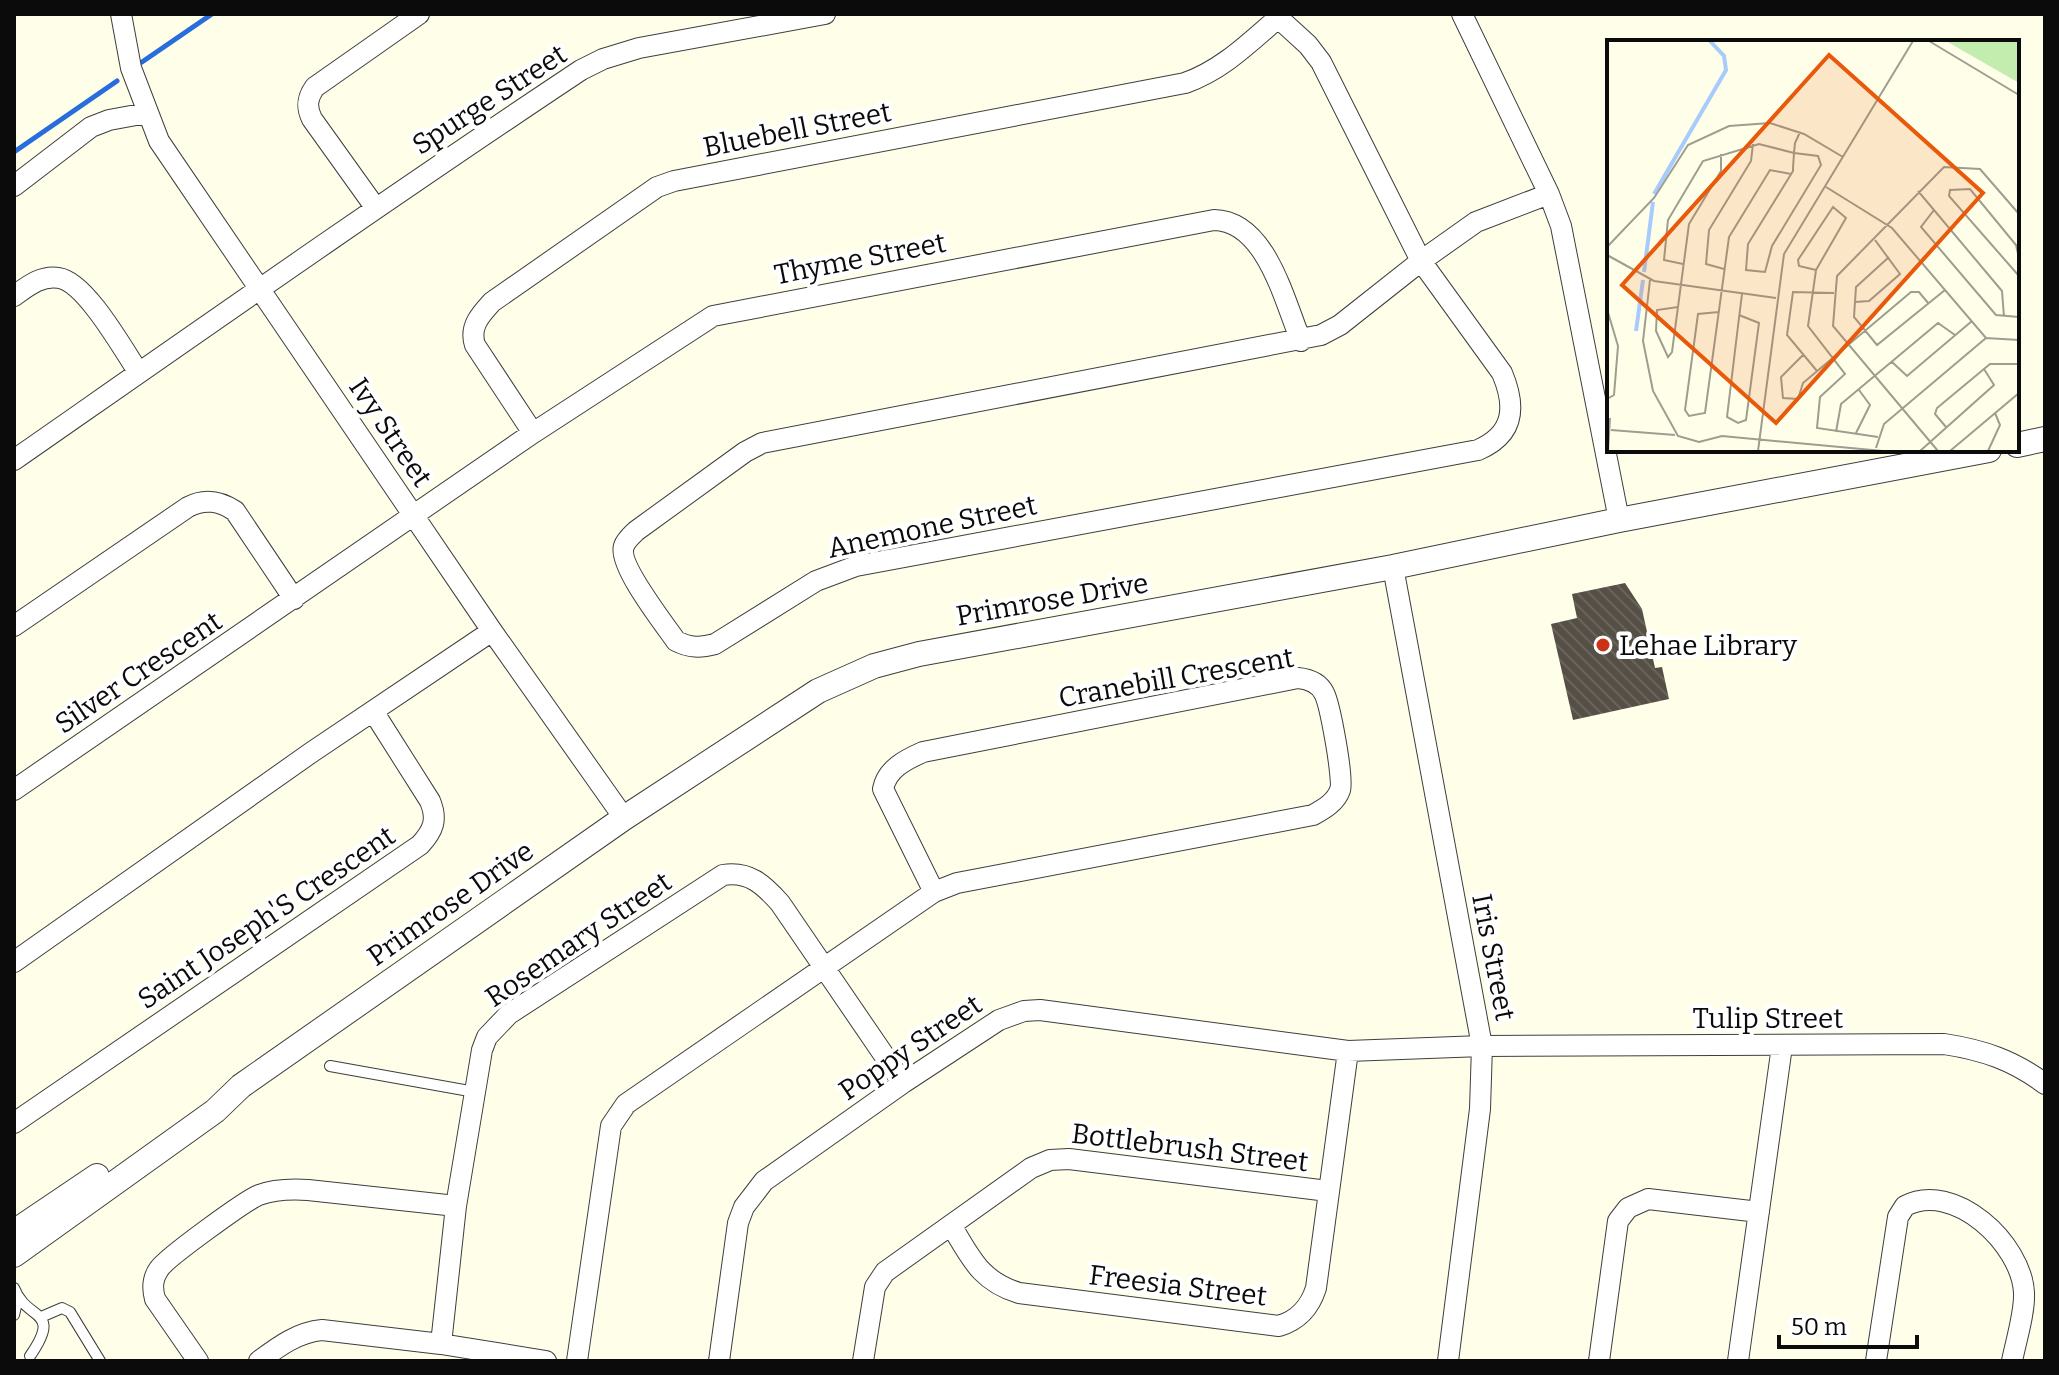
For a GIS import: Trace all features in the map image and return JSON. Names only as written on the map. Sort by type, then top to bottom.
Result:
[{"type":"street","name":"Ivy Street","points":[[121,14],[131,68],[159,141],[492,631],[624,818]]},
{"type":"street","points":[[375,207],[312,119],[307,108],[308,101],[315,87],[419,14]]},
{"type":"street","name":"Spurge Street","points":[[14,460],[375,207],[603,59],[639,48],[825,14]]},
{"type":"street","points":[[1462,14],[1549,194],[1567,251],[1619,520]]},
{"type":"street","points":[[1276,16],[1308,45],[1321,62],[1421,261]]},
{"type":"street","name":"Bluebell Street","points":[[533,433],[475,345],[472,336],[477,320],[492,302],[657,187],[674,181],[1185,83],[1232,58],[1276,16]]},
{"type":"street","points":[[14,186],[91,127],[109,120],[147,113]]},
{"type":"street","name":"Anemone Street","points":[[1421,261],[1502,373],[1510,390],[1509,422],[1502,435],[1478,450],[856,566],[816,581],[715,644],[701,648],[687,647],[676,641],[623,556],[623,547],[636,531],[762,443],[1321,335],[1340,325],[1421,261],[1476,222],[1549,194]]},
{"type":"street","name":"Thyme Street","points":[[414,515],[713,316],[1214,220],[1236,224],[1257,243],[1267,259],[1301,341]]},
{"type":"street","points":[[14,296],[38,280],[67,280],[85,297],[139,373]]},
{"type":"street","points":[[2019,445],[2045,439]]},
{"type":"street","name":"Primrose Drive","points":[[14,1232],[205,1104],[241,1086],[624,818],[818,691],[874,666],[919,654],[1393,567],[1619,520],[1978,452]]},
{"type":"street","points":[[14,626],[188,507],[208,501],[226,505],[235,511],[294,599]]},
{"type":"street","name":"Silver Crescent","points":[[14,790],[414,515]]},
{"type":"street","name":"Iris Street","points":[[1393,567],[1482,1046],[1480,1109],[1448,1361]]},
{"type":"street","points":[[14,962],[492,631]]},
{"type":"street","name":"Cranebill Crescent","points":[[577,1361],[611,1126],[617,1113],[638,1095],[934,892],[957,883],[1313,815],[1327,806],[1342,787],[1326,695],[1308,679],[1298,678],[932,750],[911,757],[889,773],[883,789],[934,892]]},
{"type":"street","name":"Saint Joseph'S Crescent","points":[[14,1123],[420,845],[430,834],[435,823],[435,812],[430,801],[373,711]]},
{"type":"street","name":"Rosemary Street","points":[[441,1344],[456,1206],[482,1050],[487,1037],[509,1014],[723,875],[744,875],[764,884],[903,1083]]},
{"type":"street","name":"Poppy Street","points":[[719,1361],[738,1223],[744,1207],[764,1181],[999,1020],[1024,1011],[1040,1010],[1348,1051],[1482,1046]]},
{"type":"street","name":"Tulip Street","points":[[1482,1046],[1956,1046],[1980,1049],[2017,1064],[2045,1084]]},
{"type":"street","points":[[1738,1361],[1782,1046]]},
{"type":"street","name":"Freesia Street","points":[[951,1225],[985,1276],[999,1287],[1019,1293],[1279,1326],[1298,1318],[1313,1299],[1316,1288],[1348,1051]]},
{"type":"street","name":"Primrose Drive","points":[[14,1255],[215,1111],[241,1086]]},
{"type":"street","name":"Bottlebrush Street","points":[[863,1361],[875,1287],[885,1272],[1031,1168],[1050,1160],[1069,1159],[1328,1191]]},
{"type":"street","points":[[198,1361],[155,1299],[154,1278],[167,1260],[256,1195],[289,1189],[308,1190],[456,1206]]},
{"type":"street","points":[[1599,1361],[1618,1221],[1628,1208],[1648,1199],[1759,1212]]},
{"type":"street","points":[[1876,1361],[1898,1217],[1905,1206],[1928,1199],[1959,1206],[1982,1220],[1994,1231],[2011,1258],[2024,1293],[2012,1361]]},
{"type":"street","points":[[259,1361],[308,1331],[322,1330],[441,1344],[546,1361]]},
{"type":"lane","points":[[330,1066],[475,1092]]},
{"type":"lane","points":[[14,1315],[16,1293]]},
{"type":"lane","points":[[16,1293],[41,1317],[43,1337],[30,1356]]},
{"type":"lane","points":[[41,1317],[62,1308],[70,1312],[100,1361]]},
{"type":"building","name":"Lehae Library","points":[[1625,583],[1642,609],[1655,668],[1662,667],[1669,699],[1573,720],[1551,624],[1577,618],[1572,594]]},
{"type":"waterway","points":[[142,62],[212,14]]},
{"type":"waterway","points":[[14,152],[117,81]]},
{"type":"place","name":"Lehae Library","points":[[1603,645]]}]
